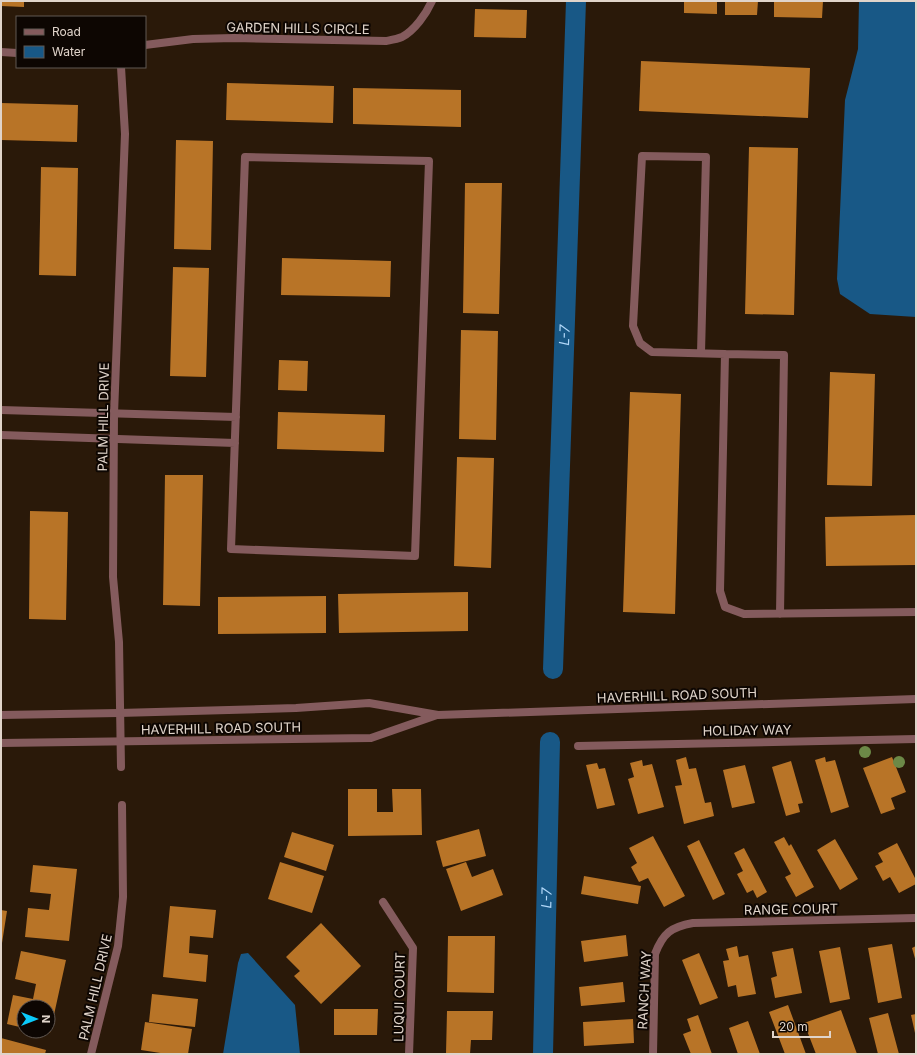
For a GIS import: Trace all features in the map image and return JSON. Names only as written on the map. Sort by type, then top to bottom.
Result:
[{"type":"street","name":"GARDEN HILLS CIRCLE","points":[[146,46],[193,39],[234,38],[386,41],[402,37],[412,29],[427,13],[432,1]]},
{"type":"street","points":[[1,52],[16,53]]},
{"type":"street","name":"PALM HILL DRIVE","points":[[121,68],[125,134],[114,414],[113,577],[119,642],[121,767]]},
{"type":"street","points":[[701,353],[706,157],[642,156],[634,326],[640,343],[652,352],[725,354],[784,354],[780,614]]},
{"type":"street","points":[[245,157],[429,161],[415,556],[231,549],[235,443],[245,157]]},
{"type":"street","points":[[725,354],[720,591],[725,607],[744,614],[916,612]]},
{"type":"street","points":[[1,410],[236,417]]},
{"type":"street","points":[[1,435],[235,443]]},
{"type":"street","name":"HAVERHILL ROAD SOUTH","points":[[1,714],[119,713],[296,708],[369,703],[438,715],[916,699]]},
{"type":"street","name":"HAVERHILL ROAD SOUTH","points":[[1,743],[371,738],[438,715]]},
{"type":"street","name":"HOLIDAY WAY","points":[[578,746],[916,739]]},
{"type":"street","name":"PALM HILL DRIVE","points":[[91,1054],[118,946],[123,897],[122,805]]},
{"type":"street","name":"LUQUI COURT","points":[[384,902],[413,948],[410,1054]]},
{"type":"street","name":"RANGE COURT","points":[[669,932],[680,925],[693,923],[916,918]]},
{"type":"street","name":"RANCH WAY","points":[[653,1054],[655,954],[660,942],[669,932]]},
{"type":"water","points":[[859,1],[916,1],[916,317],[870,314],[840,294],[837,279],[845,100],[858,49]]},
{"type":"water","points":[[248,953],[295,1005],[300,1054],[223,1054],[238,963],[241,954]]},
{"type":"building","points":[[1,1],[24,1],[24,7],[1,6]]},
{"type":"building","points":[[684,1],[717,1],[717,14],[684,13]]},
{"type":"building","points":[[725,1],[758,1],[757,15],[725,15]]},
{"type":"building","points":[[774,1],[823,1],[822,18],[774,17]]},
{"type":"building","points":[[475,9],[527,10],[526,38],[474,37]]},
{"type":"building","points":[[641,61],[810,68],[808,118],[639,111]]},
{"type":"building","points":[[227,83],[334,86],[333,123],[226,120]]},
{"type":"building","points":[[353,88],[461,90],[461,127],[353,124]]},
{"type":"building","points":[[1,103],[78,105],[77,142],[1,140]]},
{"type":"building","points":[[176,140],[213,141],[211,250],[174,249]]},
{"type":"building","points":[[749,147],[798,148],[794,315],[745,314]]},
{"type":"building","points":[[41,167],[78,168],[76,276],[39,275]]},
{"type":"building","points":[[465,183],[502,183],[499,314],[463,313]]},
{"type":"building","points":[[282,258],[391,261],[390,297],[281,295]]},
{"type":"building","points":[[173,267],[209,268],[206,377],[170,376]]},
{"type":"building","points":[[461,330],[498,331],[496,440],[459,439]]},
{"type":"building","points":[[279,360],[308,361],[307,391],[278,390]]},
{"type":"building","points":[[830,372],[875,374],[872,486],[827,485]]},
{"type":"building","points":[[630,392],[681,394],[675,614],[623,612]]},
{"type":"building","points":[[278,412],[385,415],[384,452],[277,449]]},
{"type":"building","points":[[457,457],[494,458],[491,568],[454,566]]},
{"type":"building","points":[[165,475],[203,475],[200,606],[163,605]]},
{"type":"building","points":[[30,511],[68,512],[66,620],[29,619]]},
{"type":"building","points":[[916,515],[916,565],[826,566],[825,517]]},
{"type":"building","points":[[468,592],[468,631],[339,633],[338,594]]},
{"type":"building","points":[[326,596],[326,633],[218,634],[218,597]]},
{"type":"building","points":[[686,757],[689,769],[696,768],[705,803],[711,802],[714,816],[684,824],[675,786],[682,785],[676,760]]},
{"type":"building","points":[[825,757],[826,762],[835,760],[849,807],[831,813],[815,760]]},
{"type":"building","points":[[892,757],[906,792],[891,798],[895,809],[881,814],[863,768]]},
{"type":"building","points":[[642,760],[643,766],[652,764],[664,807],[638,814],[628,779],[634,777],[630,763]]},
{"type":"building","points":[[791,761],[803,803],[798,804],[800,812],[786,816],[772,767]]},
{"type":"building","points":[[597,763],[599,769],[605,768],[615,805],[597,809],[586,765]]},
{"type":"building","points":[[745,765],[755,803],[732,808],[723,770]]},
{"type":"building","points":[[348,789],[377,789],[377,812],[393,812],[392,789],[421,789],[422,835],[348,836]]},
{"type":"building","points":[[479,829],[486,856],[443,867],[436,841]]},
{"type":"building","points":[[292,832],[334,845],[326,871],[284,857]]},
{"type":"building","points":[[653,836],[685,896],[664,907],[648,878],[639,882],[631,867],[637,863],[629,848]]},
{"type":"building","points":[[784,837],[789,846],[791,844],[814,887],[796,897],[785,877],[791,874],[774,842]]},
{"type":"building","points":[[835,839],[858,879],[840,890],[817,850]]},
{"type":"building","points":[[699,840],[725,894],[713,900],[687,846]]},
{"type":"building","points":[[897,843],[916,880],[916,884],[899,893],[890,877],[883,881],[875,866],[883,862],[878,853]]},
{"type":"building","points":[[744,848],[767,892],[757,898],[753,890],[747,893],[737,874],[743,871],[734,853]]},
{"type":"building","points":[[280,862],[324,876],[312,913],[268,899]]},
{"type":"building","points":[[466,862],[472,877],[493,869],[503,895],[461,911],[446,869]]},
{"type":"building","points":[[33,865],[77,869],[69,941],[25,937],[28,908],[49,910],[51,894],[30,892]]},
{"type":"building","points":[[584,876],[641,886],[638,904],[581,894]]},
{"type":"building","points":[[170,906],[216,910],[213,938],[190,936],[189,953],[208,955],[206,982],[163,977]]},
{"type":"building","points":[[1,910],[7,911],[2,943],[1,943]]},
{"type":"building","points":[[321,923],[361,966],[321,1004],[294,976],[300,971],[286,957]]},
{"type":"building","points":[[626,935],[628,956],[584,962],[581,941]]},
{"type":"building","points":[[448,936],[495,936],[494,993],[447,992]]},
{"type":"building","points":[[892,944],[902,998],[878,1003],[868,948]]},
{"type":"building","points":[[737,946],[739,957],[748,955],[756,994],[738,997],[736,985],[728,987],[723,961],[729,960],[726,949]]},
{"type":"building","points":[[916,946],[916,962],[912,948]]},
{"type":"building","points":[[840,947],[850,999],[830,1003],[819,951]]},
{"type":"building","points":[[793,948],[802,993],[775,998],[771,978],[777,976],[772,952]]},
{"type":"building","points":[[21,951],[66,960],[56,1006],[56,999],[33,999],[36,984],[15,979]]},
{"type":"building","points":[[699,953],[718,998],[700,1005],[682,960]]},
{"type":"building","points":[[623,982],[625,1002],[581,1006],[579,987]]},
{"type":"building","points":[[152,994],[198,999],[195,1027],[149,1022]]},
{"type":"building","points":[[13,995],[33,999],[16,999],[16,1026],[7,1024]]},
{"type":"building","points":[[788,1005],[806,1054],[785,1054],[769,1012]]},
{"type":"building","points":[[334,1009],[378,1009],[377,1035],[334,1035]]},
{"type":"building","points":[[841,1010],[857,1054],[816,1054],[804,1023]]},
{"type":"building","points":[[447,1011],[493,1011],[492,1040],[471,1040],[470,1054],[446,1054]]},
{"type":"building","points":[[888,1013],[899,1054],[878,1054],[869,1018]]},
{"type":"building","points":[[916,1014],[916,1033],[915,1033],[911,1015]]},
{"type":"building","points":[[698,1015],[712,1054],[691,1054],[683,1034],[691,1031],[687,1019]]},
{"type":"building","points":[[633,1019],[634,1043],[584,1046],[583,1022]]},
{"type":"building","points":[[748,1021],[760,1054],[738,1054],[729,1028]]},
{"type":"building","points":[[145,1022],[192,1029],[188,1054],[167,1054],[141,1050]]},
{"type":"building","points":[[1,1038],[46,1050],[45,1054],[1,1054]]},
{"type":"waterway","name":"L-7","points":[[553,669],[576,1]]},
{"type":"waterway","name":"L-7","points":[[543,1054],[550,742]]}]
